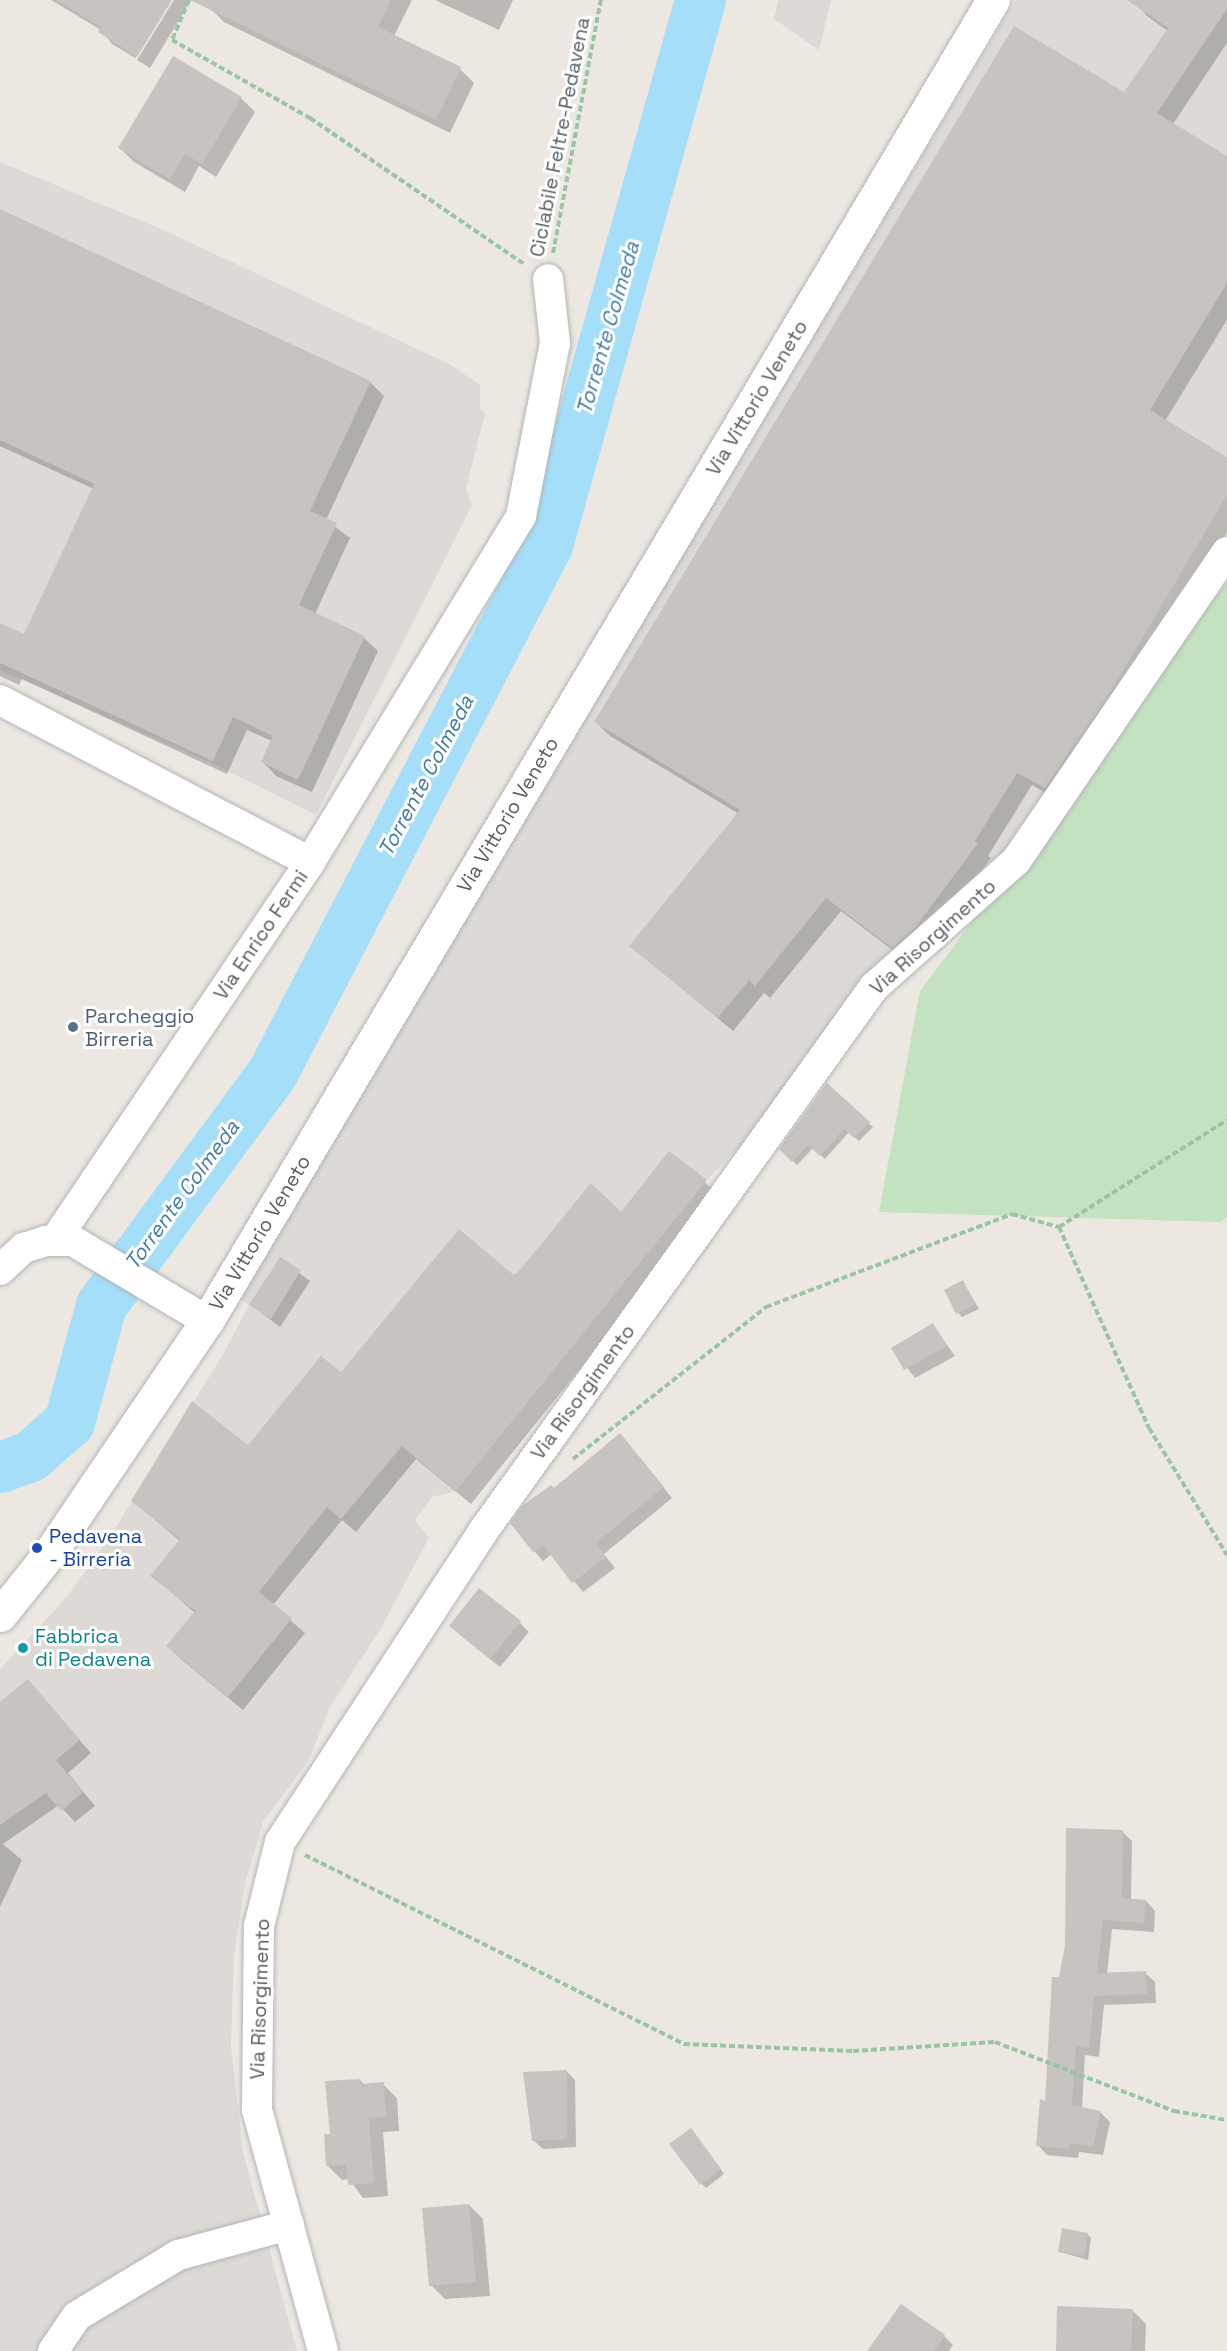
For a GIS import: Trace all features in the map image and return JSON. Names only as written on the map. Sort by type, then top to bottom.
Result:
[{"type":"main road","name":"Via Vittorio Veneto","points":[[0,1615],[49,1554],[207,1321],[993,0]]},
{"type":"street","points":[[310,862],[521,516],[555,344],[548,279]]},
{"type":"street","name":"Via Risorgimento","points":[[323,2351],[257,2109],[259,1926],[280,1842],[484,1530],[874,987],[1017,861],[1227,552]]},
{"type":"street","name":"Via Enrico Fermi","points":[[0,700],[310,862],[70,1243]]},
{"type":"street","points":[[0,1270],[24,1248],[70,1243],[168,1295],[207,1321]]},
{"type":"street","points":[[53,2351],[77,2316],[178,2255],[289,2225]]},
{"type":"path","points":[[189,0],[172,40],[310,118],[548,279]]},
{"type":"path","name":"Ciclabile Feltre-Pedavena","points":[[548,279],[601,0]]},
{"type":"path","points":[[568,1463],[766,1307],[1012,1214],[1059,1227],[1227,1120]]},
{"type":"path","points":[[1059,1227],[1149,1428],[1227,1555]]},
{"type":"path","points":[[280,1842],[684,2044],[853,2051],[996,2042],[1174,2111],[1227,2120]]},
{"type":"shaded area","points":[[778,0],[831,0],[819,50],[774,19]]},
{"type":"shaded area","points":[[1016,0],[1227,0],[1227,495],[996,880],[707,1180],[456,1491],[432,1497],[415,1520],[429,1538],[381,1628],[330,1707],[309,1760],[263,1822],[245,1884],[234,1955],[231,2046],[243,2152],[297,2351],[0,2351],[0,1669],[65,1599],[108,1540],[222,1356],[249,1305],[237,1297]]},
{"type":"shaded area","points":[[0,162],[168,232],[451,365],[480,385],[480,408],[485,414],[466,488],[472,505],[316,815],[211,763],[0,670]]},
{"type":"green space","points":[[1227,582],[1227,1217],[1221,1222],[879,1212],[920,991]]},
{"type":"building","points":[[56,0],[172,0],[137,57],[98,32],[101,27]]},
{"type":"building","points":[[190,0],[391,0],[378,27],[461,67],[436,120]]},
{"type":"building","points":[[1127,0],[1227,0],[1227,9],[1157,113],[1227,156],[1227,283],[1150,410],[1227,457],[1227,495],[1103,704],[1045,788],[1017,773],[975,841],[978,843],[915,928],[892,948],[826,898],[755,986],[749,980],[718,1018],[629,946],[740,810],[594,722],[1014,26],[1124,92],[1168,28]]},
{"type":"building","points":[[173,56],[242,97],[202,164],[185,154],[170,179],[118,148]]},
{"type":"building","points":[[0,209],[371,381],[310,511],[337,523],[299,605],[365,636],[298,780],[261,762],[273,736],[233,717],[213,761],[0,663],[0,623],[24,634],[94,484],[0,440]]},
{"type":"building","points":[[827,1083],[870,1122],[854,1138],[844,1129],[820,1156],[808,1145],[792,1162],[779,1149]]},
{"type":"building","points":[[669,1151],[707,1180],[456,1491],[402,1446],[341,1519],[327,1507],[259,1592],[292,1618],[228,1697],[166,1646],[195,1611],[150,1576],[180,1539],[131,1501],[192,1401],[248,1445],[321,1356],[341,1372],[459,1229],[515,1276],[591,1183],[621,1212]]},
{"type":"building","points":[[280,1257],[301,1270],[271,1319],[249,1305]]},
{"type":"building","points":[[963,1280],[975,1305],[956,1314],[944,1290]]},
{"type":"building","points":[[933,1323],[947,1346],[904,1370],[891,1348]]},
{"type":"building","points":[[620,1433],[664,1487],[596,1543],[606,1557],[572,1583],[543,1545],[533,1552],[510,1523],[522,1506],[551,1485],[554,1488]]},
{"type":"building","points":[[479,1588],[521,1621],[490,1659],[449,1626]]},
{"type":"building","points":[[28,1679],[80,1740],[56,1760],[83,1792],[61,1811],[46,1793],[0,1825],[0,1702]]},
{"type":"building","points":[[1066,1828],[1123,1830],[1122,1898],[1146,1900],[1144,1923],[1103,1920],[1097,1973],[1146,1971],[1147,1994],[1094,1996],[1089,2048],[1076,2046],[1072,2105],[1101,2111],[1093,2146],[1070,2143],[1069,2149],[1036,2146],[1040,2099],[1045,2101],[1052,1977],[1059,1977],[1065,1946]]},
{"type":"building","points":[[567,2070],[567,2139],[532,2141],[523,2072]]},
{"type":"building","points":[[360,2079],[361,2084],[384,2082],[386,2117],[369,2118],[374,2183],[348,2185],[346,2165],[326,2166],[324,2134],[330,2134],[325,2081]]},
{"type":"building","points":[[691,2128],[721,2169],[700,2185],[669,2144]]},
{"type":"building","points":[[469,2204],[476,2282],[429,2286],[422,2208]]},
{"type":"building","points":[[1062,2228],[1088,2233],[1084,2256],[1058,2252]]},
{"type":"building","points":[[901,2304],[945,2335],[934,2351],[867,2351]]},
{"type":"building","points":[[1057,2306],[1133,2309],[1131,2351],[1056,2351]]},
{"type":"waterway","name":"Torrente Colmeda","points":[[0,1467],[30,1456],[69,1422],[101,1305],[272,1073],[547,545],[700,0]]},
{"type":"place","name":"Parcheggio Birreria","points":[[73,1027]]},
{"type":"place","name":"Pedavena - Birreria","points":[[37,1548]]},
{"type":"place","name":"Fabbrica di Pedavena","points":[[23,1648]]}]
